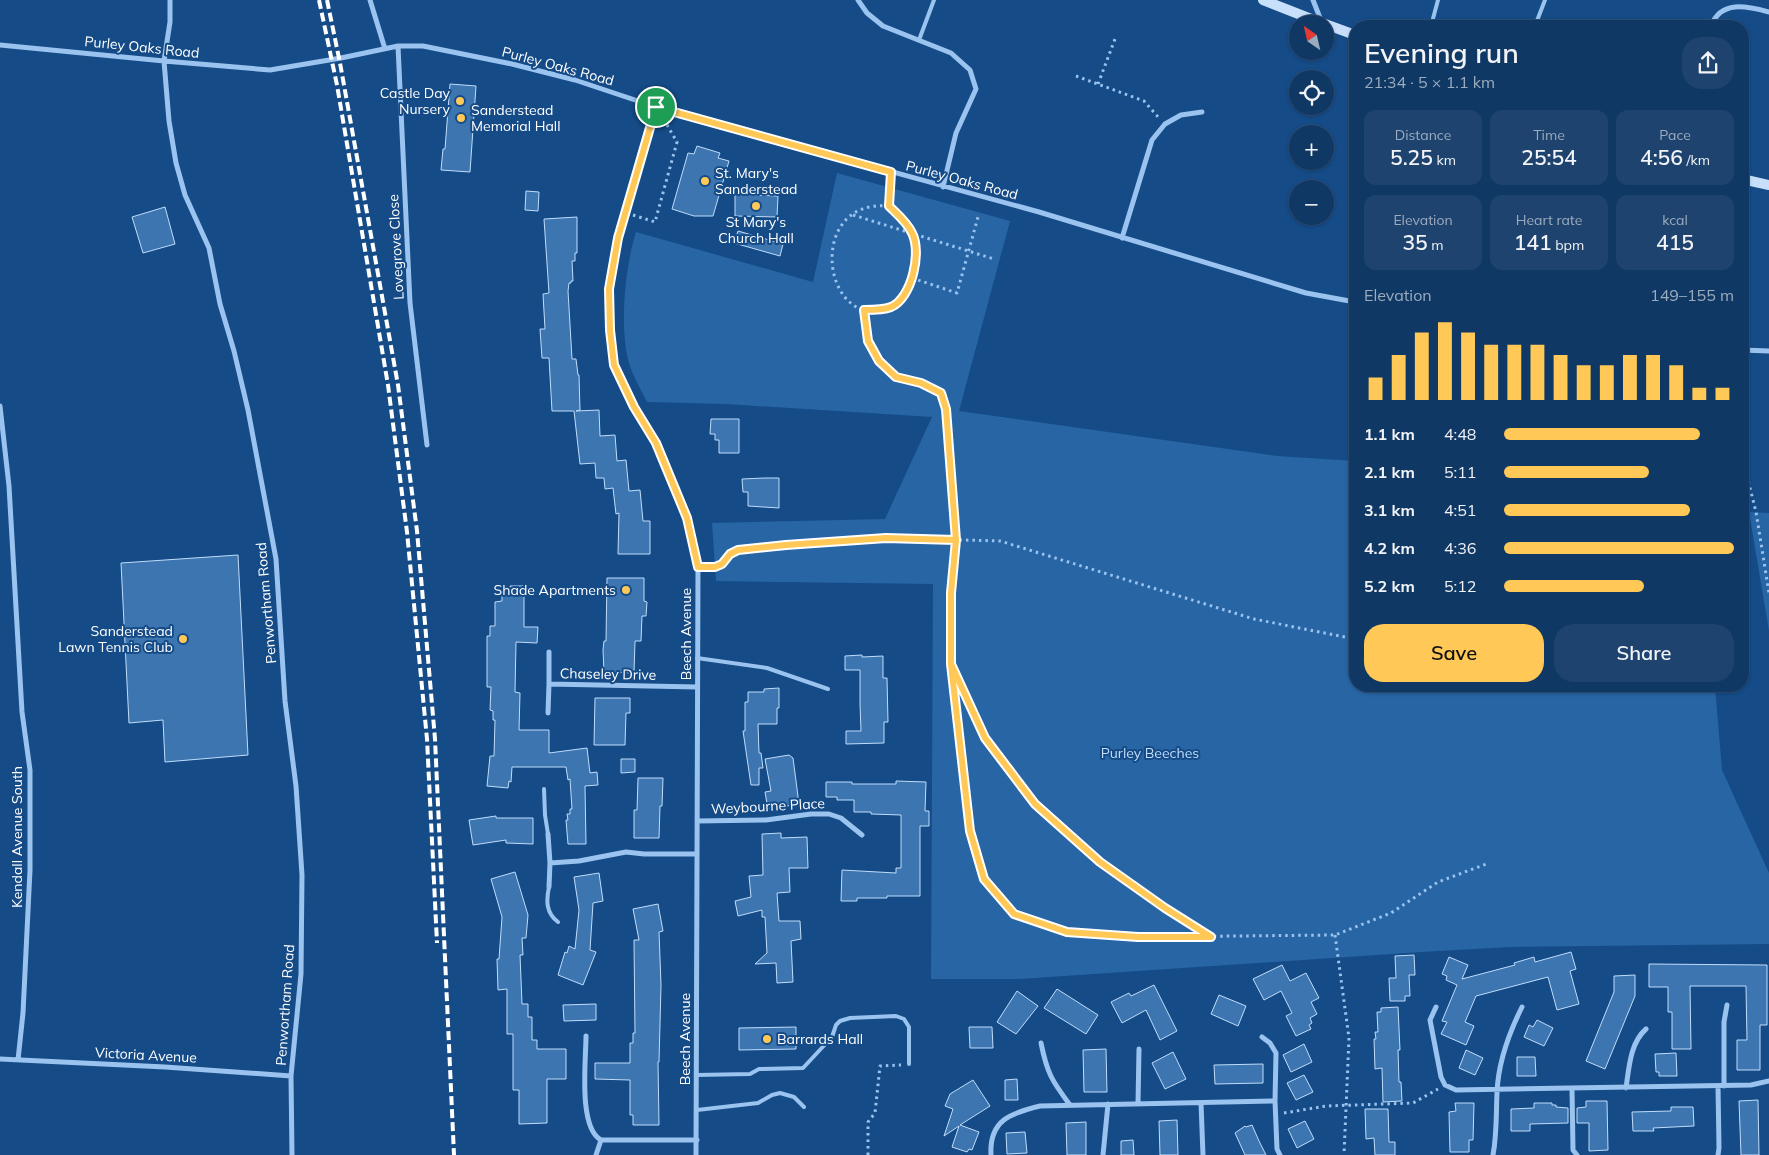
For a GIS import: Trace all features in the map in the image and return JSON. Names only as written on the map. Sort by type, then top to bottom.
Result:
[{"type":"main road","points":[[1263,0],[1301,15]]},
{"type":"main road","points":[[1334,28],[1349,33]]},
{"type":"main road","points":[[1749,181],[1769,186]]},
{"type":"street","name":"Penwortham Road","points":[[170,0],[170,22],[164,62],[169,121],[176,164],[185,196],[209,248],[220,304],[234,351],[248,410],[276,559],[285,701],[296,786],[302,875],[301,974],[291,1076],[292,1155]]},
{"type":"street","points":[[370,0],[386,49]]},
{"type":"street","points":[[858,0],[867,13],[883,26],[951,54],[970,70],[976,89],[956,133],[943,187]]},
{"type":"street","points":[[1313,0],[1320,15]]},
{"type":"street","points":[[1713,20],[1725,7],[1739,4],[1769,12]]},
{"type":"street","name":"Purley Oaks Road","points":[[0,45],[164,62],[270,70],[398,46],[423,46],[512,64],[575,80],[656,107],[1039,212],[1306,293],[1349,301]]},
{"type":"street","name":"Lovegrove Close","points":[[398,46],[410,303],[427,445]]},
{"type":"street","name":"Beech Avenue","points":[[656,107],[618,238],[609,289],[610,330],[614,365],[634,407],[656,443],[687,518],[698,567],[696,1155]]},
{"type":"street","points":[[1122,238],[1152,140],[1165,124],[1181,115],[1202,112]]},
{"type":"street","points":[[1749,350],[1769,351]]},
{"type":"street","name":"Kendall Avenue South","points":[[0,406],[9,486],[22,712],[30,770],[30,870],[23,1013],[18,1060]]},
{"type":"street","name":"Chaseley Drive","points":[[548,713],[549,652]]},
{"type":"street","name":"Chaseley Drive","points":[[549,684],[697,686]]},
{"type":"street","name":"Weybourne Place","points":[[697,821],[766,820],[811,814],[829,814],[842,818],[862,835]]},
{"type":"street","points":[[548,834],[549,887]]},
{"type":"street","points":[[550,864],[579,861],[626,852],[697,854]]},
{"type":"street","points":[[1718,1155],[1726,1005]]},
{"type":"street","points":[[1493,1155],[1497,1138],[1497,1091],[1502,1058],[1512,1026],[1522,1006]]},
{"type":"street","points":[[1436,1007],[1430,1020],[1441,1077],[1445,1084],[1456,1090],[1497,1091],[1752,1086],[1769,1081]]},
{"type":"street","points":[[1626,1088],[1631,1055],[1638,1036],[1646,1029]]},
{"type":"street","points":[[586,1036],[586,1117],[593,1134],[601,1140],[696,1140]]},
{"type":"street","points":[[1262,1037],[1270,1043],[1276,1053],[1275,1100],[1277,1149],[1280,1155]]},
{"type":"street","points":[[1042,1043],[1046,1066],[1052,1081],[1070,1105]]},
{"type":"street","points":[[1138,1103],[1139,1049]]},
{"type":"street","name":"Victoria Avenue","points":[[0,1059],[165,1066],[291,1076]]},
{"type":"street","points":[[1572,1089],[1573,1150],[1577,1155]]},
{"type":"street","points":[[990,1155],[990,1143],[994,1130],[1004,1119],[1020,1111],[1040,1106],[1275,1100]]},
{"type":"street","points":[[1201,1103],[1203,1155]]},
{"type":"street","points":[[1103,1155],[1108,1104]]},
{"type":"street","points":[[596,1155],[601,1140]]},
{"type":"lane","points":[[919,40],[934,0]]},
{"type":"lane","points":[[1433,20],[1438,0]]},
{"type":"lane","points":[[1537,20],[1545,0]]},
{"type":"lane","points":[[697,658],[767,668],[828,689]]},
{"type":"lane","points":[[544,789],[548,834]]},
{"type":"lane","points":[[549,887],[547,906],[549,912],[558,922]]},
{"type":"lane","points":[[696,1075],[750,1074],[762,1069],[803,1068],[832,1037],[836,1025],[840,1021],[850,1018],[896,1016],[904,1019],[909,1027],[909,1064]]},
{"type":"lane","points":[[697,1110],[758,1102],[780,1093],[794,1097],[804,1107]]},
{"type":"path","points":[[1098,84],[1115,39]]},
{"type":"path","points":[[1076,76],[1144,101],[1165,124]]},
{"type":"path","points":[[625,212],[655,222],[677,142],[656,107]]},
{"type":"path","points":[[889,206],[891,172]]},
{"type":"path","points":[[878,205],[889,206],[902,218],[913,234],[916,250],[912,278],[904,297],[893,306],[879,310],[864,310],[852,306],[836,283],[831,267],[831,253],[835,237],[841,226],[853,215],[866,208],[878,205]]},
{"type":"path","points":[[853,215],[994,260]]},
{"type":"path","points":[[912,278],[957,293],[978,217]]},
{"type":"path","points":[[864,310],[868,341],[879,361],[896,377],[921,383],[941,393],[946,409],[956,540],[951,593],[951,664],[970,831],[984,879],[1014,914],[1067,932],[1138,937],[1335,935],[1391,913],[1438,882],[1489,863]]},
{"type":"path","points":[[1749,484],[1756,512],[1769,593]]},
{"type":"path","points":[[698,567],[715,567],[722,564],[730,554],[738,550],[786,545],[886,538],[1000,541],[1254,619],[1349,639]]},
{"type":"path","points":[[951,664],[985,738],[1035,804],[1100,862],[1165,908],[1211,937]]},
{"type":"path","points":[[1335,935],[1349,1038],[1344,1155]]},
{"type":"path","points":[[868,1155],[868,1122],[876,1113],[880,1066],[909,1064]]},
{"type":"path","points":[[1276,1114],[1326,1106],[1413,1104],[1445,1084]]},
{"type":"green space","name":"Purley Beeches","points":[[837,173],[1010,221],[959,411],[1277,456],[1349,461],[1349,692],[1716,692],[1722,770],[1769,873],[1769,944],[1510,947],[1020,979],[931,979],[933,584],[716,581],[712,523],[885,519],[932,417],[726,404],[647,402],[629,363],[626,349],[624,316],[626,279],[636,232],[813,282]]},
{"type":"green space","points":[[1749,512],[1769,513],[1769,631]]},
{"type":"building","name":"Sanderstead Memorial Hall","points":[[450,84],[476,86],[470,172],[441,170],[443,149],[445,149]]},
{"type":"building","name":"St. Mary's Sanderstead","points":[[697,146],[720,153],[718,158],[729,161],[713,216],[694,216],[672,209],[688,153],[694,154]]},
{"type":"building","name":"St Mary's Church Hall","points":[[735,188],[755,188],[754,195],[778,196],[777,217],[735,216]]},
{"type":"building","points":[[526,191],[539,192],[538,211],[525,210]]},
{"type":"building","points":[[165,207],[175,244],[143,253],[132,217]]},
{"type":"building","points":[[577,217],[577,253],[575,253],[575,261],[572,261],[573,281],[569,283],[568,291],[572,359],[576,359],[579,375],[580,410],[576,411],[599,410],[600,436],[615,435],[617,461],[626,460],[629,491],[640,490],[643,521],[650,521],[650,554],[618,554],[619,513],[616,514],[613,488],[605,489],[604,478],[596,478],[595,463],[580,464],[574,411],[552,411],[549,358],[542,358],[540,329],[545,329],[543,294],[549,293],[544,219]]},
{"type":"building","points":[[738,231],[783,244],[780,256],[734,243]]},
{"type":"building","points":[[711,419],[739,419],[739,453],[719,453],[719,440],[715,440],[715,434],[710,434]]},
{"type":"building","points":[[779,478],[779,508],[748,506],[748,492],[743,492],[742,479]]},
{"type":"building","name":"Sanderstead Lawn Tennis Club","points":[[238,555],[248,755],[165,762],[163,720],[129,723],[121,563]]},
{"type":"building","points":[[607,578],[644,578],[644,601],[647,602],[646,616],[642,616],[641,641],[635,641],[634,673],[604,672],[603,650],[604,641],[606,641]]},
{"type":"building","points":[[510,586],[524,586],[524,627],[538,627],[537,643],[516,642],[515,692],[520,693],[519,730],[549,730],[549,753],[587,748],[590,773],[597,772],[598,785],[585,786],[586,844],[568,844],[566,820],[568,820],[567,814],[570,814],[570,809],[572,809],[570,779],[568,780],[566,767],[512,767],[511,782],[509,781],[508,788],[487,786],[490,756],[494,756],[495,720],[493,720],[493,711],[490,710],[491,687],[487,687],[487,636],[490,636],[490,626],[495,626],[495,602],[502,601],[502,592],[510,592]]},
{"type":"building","points":[[862,655],[862,657],[883,656],[883,678],[887,678],[888,722],[884,722],[884,743],[846,744],[846,731],[861,731],[860,670],[845,670],[845,656]]},
{"type":"building","points":[[779,688],[777,724],[758,724],[759,753],[761,753],[763,768],[759,768],[759,785],[751,785],[743,731],[745,731],[745,702],[748,702],[748,692],[764,692],[764,689]]},
{"type":"building","points":[[595,698],[630,698],[630,713],[626,713],[625,745],[594,745]]},
{"type":"building","points":[[789,755],[793,758],[799,804],[768,809],[765,792],[771,791],[765,759]]},
{"type":"building","points":[[621,759],[635,759],[635,772],[621,773]]},
{"type":"building","points":[[638,778],[663,778],[659,838],[634,838],[634,810],[637,810]]},
{"type":"building","points":[[896,781],[926,782],[925,811],[929,811],[929,826],[920,826],[920,896],[887,896],[887,898],[857,898],[857,901],[841,901],[842,870],[896,873],[896,868],[901,868],[901,815],[854,812],[854,800],[837,800],[837,797],[826,797],[826,782],[896,784]]},
{"type":"building","points":[[496,816],[496,818],[533,818],[533,844],[506,843],[506,840],[473,845],[469,820]]},
{"type":"building","points":[[781,833],[781,838],[807,837],[808,868],[789,868],[790,892],[777,893],[779,921],[800,921],[801,939],[791,941],[793,982],[777,983],[776,963],[755,964],[767,953],[765,917],[762,917],[762,910],[738,916],[735,901],[751,897],[749,876],[763,875],[762,834]]},
{"type":"building","points":[[515,872],[528,915],[526,938],[522,938],[523,955],[520,955],[522,1004],[528,1004],[528,1017],[532,1017],[532,1040],[537,1040],[537,1049],[566,1049],[566,1079],[547,1079],[547,1123],[519,1124],[519,1090],[513,1090],[513,1034],[507,1034],[507,989],[498,990],[497,959],[499,959],[502,917],[491,879]]},
{"type":"building","points":[[599,873],[603,901],[593,903],[590,950],[596,952],[583,985],[558,975],[565,952],[567,953],[569,946],[575,949],[579,910],[574,877]]},
{"type":"building","points":[[658,904],[663,931],[659,932],[661,985],[658,1062],[659,1125],[633,1125],[633,1115],[630,1115],[630,1080],[595,1079],[595,1063],[630,1063],[630,1043],[633,1043],[633,1033],[635,1033],[634,940],[639,940],[633,909]]},
{"type":"building","points":[[1571,952],[1576,969],[1570,971],[1579,1004],[1557,1010],[1548,977],[1476,996],[1465,1022],[1474,1026],[1466,1045],[1441,1034],[1447,1022],[1442,1021],[1457,985],[1446,980],[1447,976],[1442,974],[1449,957],[1468,965],[1462,979],[1515,965],[1514,963],[1534,957],[1535,962]]},
{"type":"building","points":[[1414,955],[1415,975],[1409,975],[1410,996],[1405,996],[1405,1001],[1390,1001],[1389,978],[1396,978],[1395,956]]},
{"type":"building","points":[[1649,964],[1767,965],[1767,1025],[1760,1025],[1760,1070],[1737,1070],[1737,1040],[1747,1040],[1746,986],[1690,986],[1691,1049],[1672,1049],[1672,1012],[1668,1012],[1668,987],[1649,987]]},
{"type":"building","points":[[1282,965],[1290,981],[1306,973],[1319,998],[1311,1002],[1317,1014],[1310,1018],[1312,1023],[1309,1025],[1311,1029],[1296,1036],[1286,1016],[1292,1013],[1281,991],[1264,1000],[1253,979]]},
{"type":"building","points":[[1635,975],[1635,996],[1605,1069],[1586,1061],[1614,992],[1614,976]]},
{"type":"building","points":[[1154,985],[1177,1031],[1160,1040],[1146,1010],[1122,1023],[1111,1002],[1129,993],[1131,996]]},
{"type":"building","points":[[1057,989],[1098,1015],[1086,1034],[1044,1008]]},
{"type":"building","points":[[1017,991],[1038,1006],[1016,1034],[997,1022]]},
{"type":"building","points":[[1219,995],[1246,1006],[1238,1026],[1211,1014]]},
{"type":"building","points":[[596,1004],[596,1020],[564,1021],[563,1005]]},
{"type":"building","points":[[1398,1007],[1399,1082],[1401,1082],[1402,1101],[1383,1102],[1382,1068],[1375,1069],[1374,1039],[1376,1039],[1375,1032],[1378,1032],[1377,1012],[1381,1012],[1381,1008]]},
{"type":"building","points":[[1537,1020],[1553,1028],[1544,1046],[1524,1037],[1529,1025],[1533,1027]]},
{"type":"building","name":"Barrards Hall","points":[[796,1027],[796,1049],[739,1050],[739,1028]]},
{"type":"building","points":[[969,1027],[992,1027],[993,1048],[970,1048]]},
{"type":"building","points":[[1304,1044],[1312,1062],[1291,1072],[1283,1055]]},
{"type":"building","points":[[1106,1049],[1107,1092],[1084,1092],[1083,1050]]},
{"type":"building","points":[[1466,1050],[1483,1058],[1475,1075],[1459,1068]]},
{"type":"building","points":[[1173,1052],[1186,1079],[1165,1089],[1152,1063]]},
{"type":"building","points":[[1676,1053],[1677,1076],[1659,1076],[1659,1072],[1656,1072],[1655,1054]]},
{"type":"building","points":[[1517,1057],[1535,1057],[1536,1076],[1517,1076]]},
{"type":"building","points":[[1263,1064],[1263,1083],[1215,1084],[1214,1065]]},
{"type":"building","points":[[1304,1075],[1313,1092],[1296,1100],[1287,1083]]},
{"type":"building","points":[[1017,1079],[1018,1100],[1005,1100],[1005,1080]]},
{"type":"building","points":[[973,1080],[990,1106],[960,1125],[979,1132],[972,1150],[969,1149],[967,1152],[952,1147],[959,1126],[944,1136],[953,1109],[945,1106],[950,1094]]},
{"type":"building","points":[[1758,1100],[1759,1155],[1741,1155],[1739,1101]]},
{"type":"building","points":[[1586,1101],[1607,1101],[1608,1150],[1589,1151],[1589,1123],[1577,1123],[1577,1108],[1586,1107]]},
{"type":"building","points":[[1455,1103],[1474,1103],[1473,1140],[1469,1140],[1469,1152],[1450,1152],[1449,1112],[1456,1111]]},
{"type":"building","points":[[1534,1103],[1552,1103],[1556,1107],[1568,1108],[1568,1123],[1530,1124],[1530,1131],[1511,1131],[1511,1109],[1534,1108]]},
{"type":"building","points":[[1671,1107],[1693,1107],[1694,1126],[1653,1128],[1654,1131],[1633,1131],[1632,1112],[1671,1111]]},
{"type":"building","points":[[1365,1109],[1388,1109],[1389,1142],[1395,1142],[1395,1155],[1375,1155],[1374,1138],[1366,1139]]},
{"type":"building","points":[[1177,1120],[1178,1155],[1160,1155],[1159,1121]]},
{"type":"building","points":[[1305,1121],[1314,1139],[1297,1148],[1288,1129]]},
{"type":"building","points":[[1086,1122],[1086,1155],[1067,1155],[1066,1123]]},
{"type":"building","points":[[1252,1125],[1266,1155],[1245,1155],[1235,1133],[1245,1126]]},
{"type":"building","points":[[1025,1132],[1027,1153],[1007,1154],[1006,1133]]},
{"type":"building","points":[[1133,1140],[1134,1155],[1121,1155],[1121,1141]]},
{"type":"railway","points":[[319,0],[337,85],[388,385],[407,532],[427,739],[437,943]]},
{"type":"railway","points":[[327,0],[398,385],[417,531],[435,739],[454,1155]]},
{"type":"place","name":"Castle Day Nursery","points":[[460,101]]},
{"type":"place","name":"Sanderstead Memorial Hall","points":[[461,118]]},
{"type":"place","name":"St. Mary's Sanderstead","points":[[705,181]]},
{"type":"place","name":"St Mary's Church Hall","points":[[756,206]]},
{"type":"place","name":"Shade Apartments","points":[[626,590]]},
{"type":"place","name":"Sanderstead Lawn Tennis Club","points":[[183,639]]},
{"type":"place","name":"Barrards Hall","points":[[767,1039]]},
{"type":"route","points":[[656,107],[618,238],[609,289],[610,330],[614,365],[634,407],[656,443],[687,518],[698,567],[715,567],[722,564],[730,554],[738,550],[886,538],[956,540],[951,593],[951,664],[985,738],[1035,804],[1100,862],[1165,908],[1211,937],[1138,937],[1067,932],[1014,914],[984,879],[970,831],[951,664],[951,593],[956,540],[946,409],[941,393],[921,383],[896,377],[879,361],[868,341],[865,324],[864,310],[879,310],[893,306],[904,297],[912,278],[915,264],[916,250],[913,234],[902,218],[889,206],[891,172],[656,107]]}]
